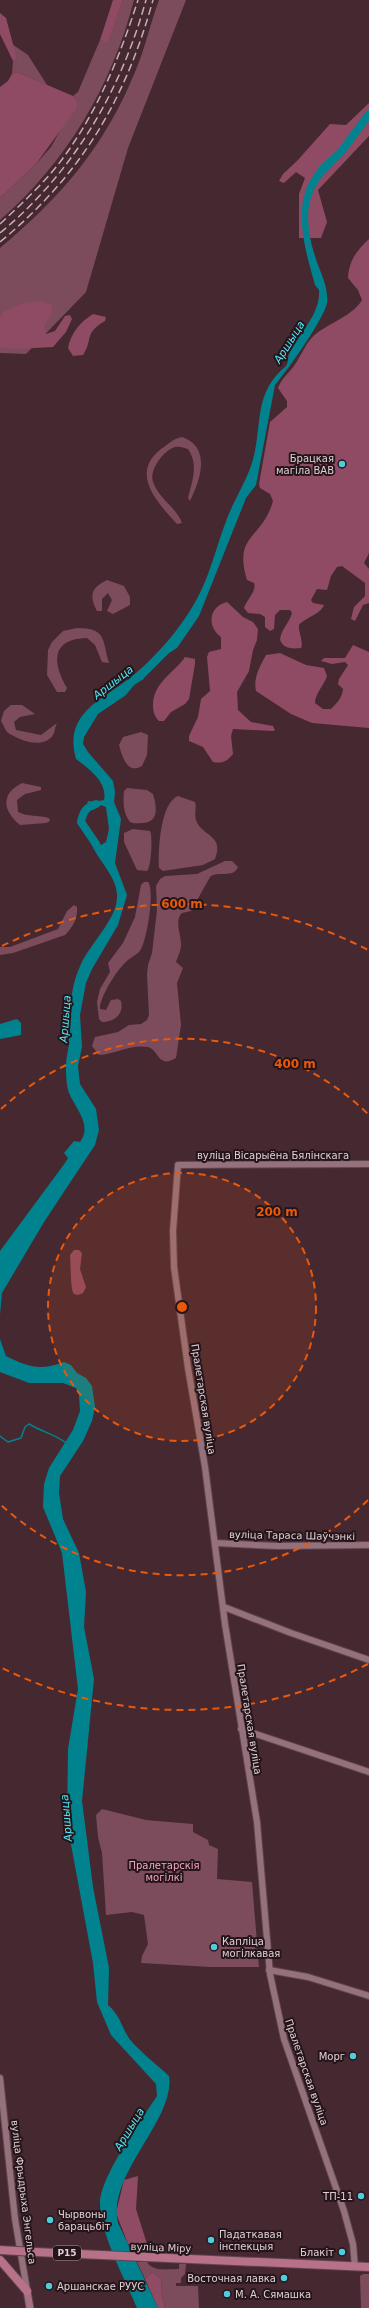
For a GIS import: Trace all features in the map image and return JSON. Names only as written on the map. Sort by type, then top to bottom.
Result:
[{"type":"main road","name":"вуліца Міру","points":[[0,2250],[369,2267]]},
{"type":"main road","points":[[0,2260],[27,2291]]},
{"type":"main road","name":"вуліца Фрыдрыха Энгельса","points":[[27,2291],[30,2308]]},
{"type":"street","name":"вуліца Вісарыёна Бялінскага","points":[[178,1165],[369,1164]]},
{"type":"street","name":"Пралетарская вуліца","points":[[178,1165],[173,1231],[174,1267],[259,1843],[269,1970],[284,2039],[344,2211],[353,2244],[355,2267]]},
{"type":"street","name":"вуліца Тараса Шаўчэнкі","points":[[215,1543],[277,1546],[369,1545]]},
{"type":"street","points":[[224,1607],[291,1633],[369,1660]]},
{"type":"street","points":[[241,1729],[369,1772]]},
{"type":"street","points":[[269,1970],[308,1977],[369,1996]]},
{"type":"street","name":"вуліца Фрыдрыха Энгельса","points":[[0,2078],[15,2219],[27,2291]]},
{"type":"green space","points":[[123,0],[134,0],[125,31],[100,92],[66,147],[46,173],[0,220],[0,198],[36,164],[51,147],[77,100],[73,96],[78,92],[100,40],[108,42]]},
{"type":"green space","points":[[159,0],[186,0],[128,148],[86,292],[26,354],[0,353],[0,248],[22,229],[62,189],[79,169],[110,124],[135,72]]},
{"type":"green space","points":[[12,44],[28,55],[47,85],[17,72],[12,74],[13,61],[17,59]]},
{"type":"green space","points":[[182,437],[191,442],[197,448],[201,464],[200,474],[190,501],[188,498],[193,479],[194,467],[188,449],[175,447],[166,452],[155,467],[152,477],[159,493],[176,512],[182,523],[177,524],[155,498],[147,478],[147,468],[152,459],[161,449],[173,440]]},
{"type":"green space","points":[[107,580],[124,586],[130,597],[130,605],[113,614],[107,611],[112,600],[108,593],[102,599],[102,611],[97,611],[92,596],[95,589]]},
{"type":"green space","points":[[77,628],[94,630],[102,637],[109,663],[102,662],[95,645],[87,638],[75,639],[67,643],[61,647],[57,661],[62,678],[67,688],[65,692],[57,692],[47,675],[48,650],[52,642],[63,631]]},
{"type":"green space","points":[[11,705],[22,705],[35,714],[20,717],[14,722],[16,730],[41,735],[57,723],[53,735],[49,740],[37,743],[30,742],[17,738],[7,732],[1,721],[4,711]]},
{"type":"green space","points":[[141,732],[148,735],[147,755],[142,766],[132,768],[126,763],[119,745],[123,737]]},
{"type":"green space","points":[[22,783],[41,787],[41,790],[25,794],[17,800],[18,812],[26,815],[49,818],[50,821],[46,823],[20,825],[14,820],[7,808],[7,797],[15,787]]},
{"type":"green space","points":[[127,788],[147,790],[153,794],[156,813],[152,820],[143,823],[130,822],[126,815],[124,803],[124,791]]},
{"type":"green space","points":[[178,796],[195,802],[196,820],[202,829],[215,840],[217,851],[215,859],[203,865],[163,871],[159,868],[161,828],[167,808],[172,800]]},
{"type":"green space","points":[[133,829],[150,831],[151,834],[150,864],[147,871],[137,870],[124,842],[124,833]]},
{"type":"green space","points":[[225,861],[232,861],[238,867],[236,871],[229,874],[217,874],[210,877],[191,911],[182,913],[178,920],[181,947],[176,962],[183,968],[177,983],[181,1025],[176,1058],[170,1061],[162,1060],[152,1049],[141,1046],[99,1055],[92,1046],[95,1037],[118,1032],[129,1025],[141,1024],[147,1020],[149,1015],[147,974],[152,953],[157,910],[156,886],[160,879],[165,876],[197,874]]},
{"type":"green space","points":[[144,882],[148,882],[151,895],[146,936],[139,952],[127,961],[119,970],[103,998],[100,1009],[106,1010],[111,1000],[118,999],[121,1001],[122,1006],[120,1013],[111,1021],[102,1022],[99,1019],[97,1002],[100,989],[110,972],[108,963],[123,943],[135,917],[141,885]]},
{"type":"green space","points":[[74,905],[77,907],[76,919],[73,926],[65,935],[13,953],[0,955],[0,947],[10,947],[58,929],[67,911]]},
{"type":"green space","name":"Пралетарскія могілкі","points":[[102,1809],[146,1820],[193,1824],[193,1832],[208,1840],[209,1845],[218,1849],[217,1879],[252,1882],[259,1967],[211,1967],[141,1963],[142,1956],[148,1944],[144,1915],[132,1912],[106,1915],[102,1853],[98,1837],[96,1815]]},
{"type":"green space","points":[[137,2262],[147,2262],[149,2265],[157,2269],[179,2269],[179,2264],[186,2264],[185,2274],[181,2278],[181,2283],[176,2283],[176,2286],[198,2286],[199,2308],[165,2308],[161,2290],[162,2279],[152,2272],[145,2279]]},
{"type":"green space","points":[[363,2274],[369,2274],[369,2308],[361,2308],[360,2276]]},
{"type":"shaded area","points":[[113,0],[123,0],[108,43],[100,40]]},
{"type":"shaded area","points":[[0,13],[6,18],[17,59],[13,61],[0,34]]},
{"type":"shaded area","points":[[17,72],[73,96],[77,100],[76,109],[36,164],[0,198],[0,87],[8,81],[12,74]]},
{"type":"shaded area","points":[[369,103],[369,136],[318,190],[327,222],[321,238],[299,238],[299,194],[305,178],[296,172],[284,183],[279,181],[283,174],[297,161],[330,124],[346,125]]},
{"type":"shaded area","points":[[369,239],[369,553],[364,563],[369,569],[369,603],[363,605],[355,621],[351,619],[354,607],[365,596],[365,583],[342,566],[337,567],[331,576],[327,590],[317,589],[311,600],[313,603],[324,605],[320,611],[299,625],[302,643],[301,648],[289,648],[286,647],[280,640],[292,613],[290,610],[280,610],[275,615],[274,629],[270,631],[265,627],[265,617],[260,614],[248,613],[244,608],[255,586],[254,583],[247,580],[244,565],[244,554],[246,545],[268,514],[273,501],[270,494],[260,488],[259,484],[270,422],[287,407],[287,401],[278,388],[281,381],[294,366],[313,336],[348,314],[362,300],[358,290],[348,278],[350,266],[354,257]]},
{"type":"shaded area","points":[[42,301],[51,305],[52,308],[50,316],[44,325],[46,334],[55,331],[65,316],[70,315],[72,319],[66,332],[53,347],[14,349],[0,347],[0,318],[3,312],[24,303]]},
{"type":"shaded area","points":[[93,314],[106,317],[105,321],[98,325],[91,333],[83,355],[73,356],[68,348],[71,337],[80,324]]},
{"type":"shaded area","points":[[227,602],[243,617],[253,622],[258,629],[257,640],[253,650],[249,671],[237,692],[238,710],[251,722],[273,726],[275,730],[233,729],[231,736],[233,754],[224,761],[216,763],[213,762],[203,747],[189,741],[189,736],[198,717],[201,699],[210,691],[207,657],[209,652],[221,649],[221,637],[213,628],[213,613],[216,608]]},
{"type":"shaded area","points":[[353,645],[369,652],[369,728],[312,723],[291,714],[256,691],[256,677],[266,655],[280,653],[306,665],[324,668],[327,676],[316,696],[315,703],[323,709],[331,709],[342,695],[343,689],[338,684],[339,679],[348,665],[345,662],[332,664],[321,661],[324,658],[345,658]]},
{"type":"shaded area","points":[[185,657],[195,659],[189,699],[185,704],[171,712],[164,721],[159,721],[155,715],[153,707],[154,696],[165,678],[181,663]]},
{"type":"shaded area","points":[[74,1250],[79,1250],[82,1253],[80,1269],[86,1287],[83,1293],[78,1295],[74,1294],[71,1282],[70,1255]]},
{"type":"shaded area","points":[[138,2176],[136,2209],[147,2244],[128,2244],[116,2213],[124,2180]]},
{"type":"shaded area","points":[[152,2272],[162,2279],[161,2290],[165,2308],[158,2308],[145,2279]]},
{"type":"water","points":[[326,161],[332,167],[316,186],[311,197],[308,219],[311,244],[327,291],[327,303],[319,321],[288,369],[275,385],[256,485],[246,498],[199,616],[177,648],[169,653],[142,680],[134,685],[126,695],[98,714],[84,737],[83,744],[88,752],[113,781],[115,792],[114,802],[121,819],[115,863],[127,895],[118,925],[92,969],[86,983],[80,1015],[82,1047],[78,1066],[80,1084],[96,1109],[99,1130],[95,1145],[44,1222],[2,1293],[0,1315],[0,1251],[65,1163],[68,1158],[64,1153],[74,1141],[80,1142],[84,1136],[84,1123],[69,1093],[66,1079],[72,992],[77,973],[85,956],[108,923],[116,905],[117,897],[114,881],[92,845],[89,837],[91,836],[101,845],[106,842],[109,829],[106,807],[101,805],[93,810],[86,808],[88,801],[94,802],[104,800],[103,787],[96,776],[76,759],[73,742],[76,728],[81,717],[90,707],[125,682],[160,650],[193,606],[204,584],[228,516],[251,466],[255,452],[263,400],[275,377],[286,366],[290,352],[317,307],[319,290],[315,285],[306,252],[302,220],[303,204],[307,189],[314,174]]},
{"type":"water","points":[[17,1019],[21,1023],[21,1035],[0,1039],[0,1024]]},
{"type":"water","points":[[0,1339],[6,1356],[21,1363],[41,1367],[56,1365],[64,1362],[71,1365],[77,1373],[86,1378],[92,1386],[95,1407],[92,1421],[83,1441],[60,1476],[59,1493],[63,1519],[79,1553],[86,1592],[84,1627],[94,1679],[82,1801],[93,1887],[109,1968],[108,2005],[116,2014],[132,2042],[169,2076],[168,2093],[162,2110],[122,2186],[117,2205],[118,2223],[158,2308],[137,2308],[120,2270],[104,2228],[100,2203],[102,2192],[114,2164],[132,2133],[157,2096],[156,2084],[111,2035],[97,2002],[93,1963],[67,1823],[68,1749],[78,1689],[62,1553],[43,1507],[44,1484],[49,1468],[73,1430],[80,1411],[79,1395],[76,1388],[63,1383],[29,1383],[0,1372]]},
{"type":"waterway","name":"Аршыца","points":[[322,170],[341,152],[369,114]]},
{"type":"waterway","points":[[96,804],[86,810],[81,822],[96,844]]},
{"type":"waterway","points":[[0,1436],[8,1442],[21,1438],[25,1427],[29,1424],[57,1437],[66,1443]]},
{"type":"railway","points":[[0,224],[30,196],[57,166],[71,147],[95,107],[105,86],[123,44],[138,0]]},
{"type":"railway","points":[[0,233],[50,184],[72,157],[91,128],[108,98],[123,66],[136,34],[146,0]]},
{"type":"railway","points":[[0,242],[29,217],[54,190],[77,163],[96,134],[114,103],[129,71],[142,37],[153,0]]},
{"type":"place","name":"Брацкая магіла ВАВ","points":[[342,464]]},
{"type":"place","name":"Капліца могілкавая","points":[[214,1947]]},
{"type":"place","name":"Морг","points":[[353,2056]]},
{"type":"place","name":"ТП-11","points":[[361,2196]]},
{"type":"place","name":"Чырвоны барацьбіт","points":[[50,2220]]},
{"type":"place","name":"Падаткавая інспекцыя","points":[[211,2240]]},
{"type":"place","name":"Блакіт","points":[[342,2252]]},
{"type":"place","name":"Восточная лавка","points":[[284,2278]]},
{"type":"place","name":"Аршанскае РУУС","points":[[49,2286]]},
{"type":"place","name":"М. А. Сямашка","points":[[227,2294]]}]
